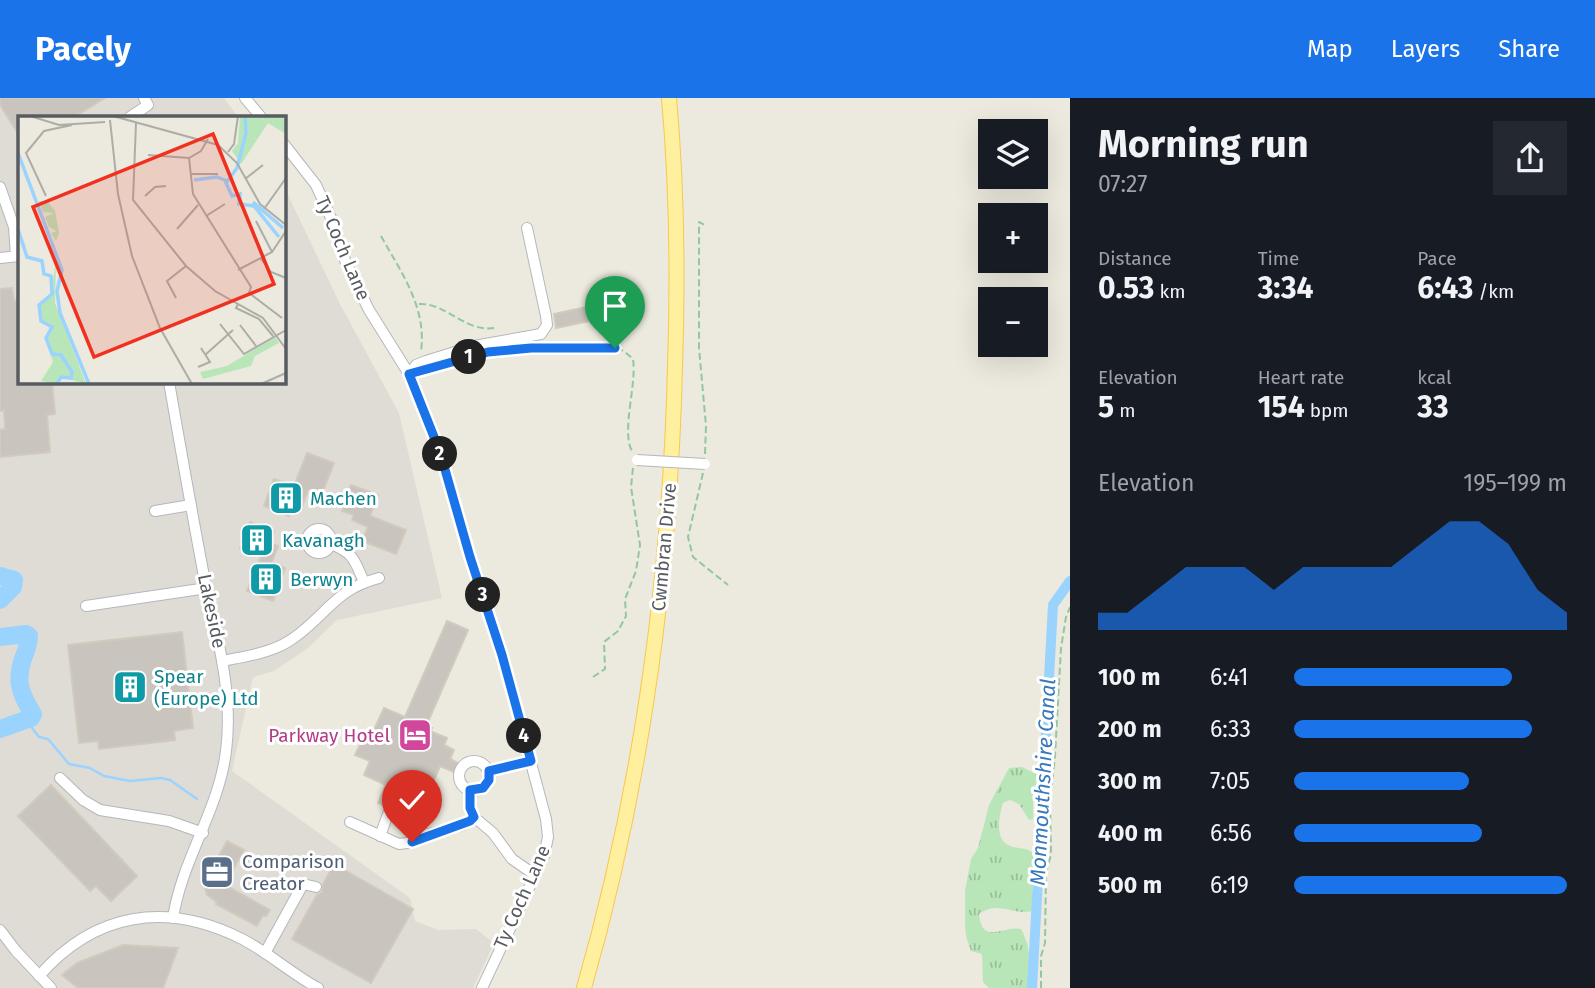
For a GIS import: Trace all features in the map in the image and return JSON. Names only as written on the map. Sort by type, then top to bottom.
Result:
[{"type":"main road","name":"Cwmbran Drive","points":[[584,988],[612,883],[638,753],[666,536],[673,451],[677,310],[676,212],[669,98]]},
{"type":"street","points":[[132,116],[148,105],[145,98]]},
{"type":"street","points":[[245,98],[260,116]]},
{"type":"street","name":"Ty Coch Lane","points":[[285,145],[316,185],[331,218],[346,263],[369,310],[413,370],[502,655],[546,819],[548,837],[544,856],[482,988]]},
{"type":"street","points":[[0,187],[14,227],[18,256],[0,258]]},
{"type":"street","points":[[413,370],[474,346],[541,334],[547,324],[546,316],[527,228]]},
{"type":"street","name":"Lakeside","points":[[169,383],[222,661],[227,692],[228,728],[226,753],[217,793],[177,894],[173,918]]},
{"type":"street","points":[[637,460],[705,464]]},
{"type":"street","points":[[155,511],[191,505]]},
{"type":"street","points":[[331,544],[347,550],[364,582]]},
{"type":"street","points":[[222,661],[264,652],[293,639],[336,598],[364,582],[379,578]]},
{"type":"street","points":[[86,607],[206,588]]},
{"type":"street","points":[[489,771],[531,761]]},
{"type":"street","points":[[470,790],[483,788],[489,780],[489,771],[479,762],[470,762],[463,767],[460,780],[470,790],[470,808],[474,817],[493,833],[512,859],[535,875]]},
{"type":"street","points":[[60,778],[83,800],[100,810],[169,821],[203,833]]},
{"type":"street","points":[[380,836],[388,814]]},
{"type":"street","points":[[350,822],[399,844],[463,825],[474,817]]},
{"type":"street","points":[[265,953],[303,884],[316,887]]},
{"type":"street","points":[[38,976],[70,946],[100,928],[144,918],[173,918],[213,927],[241,939],[318,988]]},
{"type":"street","points":[[0,930],[51,988]]},
{"type":"path","points":[[707,226],[699,222],[699,348],[706,426],[705,464],[688,537],[693,557],[728,585]]},
{"type":"path","points":[[381,236],[418,304],[424,334],[413,370]]},
{"type":"path","points":[[418,304],[430,303],[478,329],[494,328]]},
{"type":"path","points":[[520,349],[615,348],[624,351],[633,359],[635,375],[628,445],[637,460],[633,467],[631,487],[640,545],[636,572],[625,599],[626,616],[618,631],[604,642],[606,669],[593,677]]},
{"type":"path","points":[[1041,988],[1046,872],[1051,855],[1050,802],[1060,660],[1070,607]]},
{"type":"shaded area","points":[[0,98],[224,98],[237,116],[18,116],[18,383],[285,383],[285,190],[340,304],[399,413],[442,598],[337,620],[308,648],[274,671],[253,677],[232,771],[410,898],[415,921],[438,930],[476,929],[494,943],[473,988],[0,988]]},
{"type":"green space","points":[[1022,767],[1038,775],[1033,797],[1033,819],[1029,820],[1019,804],[1010,800],[1003,803],[999,827],[1005,843],[1033,853],[1032,911],[993,908],[979,914],[981,924],[989,932],[1021,929],[1029,951],[1028,988],[989,988],[983,982],[982,954],[971,951],[966,936],[965,891],[971,859],[978,848],[989,805],[1009,768]]},
{"type":"building","points":[[0,98],[105,98],[76,116],[18,116],[18,133],[0,105]]},
{"type":"building","points":[[12,288],[14,301],[18,300],[18,383],[52,383],[55,414],[47,415],[50,452],[0,457],[0,430],[5,429],[4,410],[0,411],[0,289]]},
{"type":"building","points":[[591,306],[594,320],[556,328],[554,314]]},
{"type":"building","points":[[307,453],[334,463],[321,496],[308,490],[301,509],[293,505],[289,516],[264,506],[274,479],[294,486]]},
{"type":"building","points":[[351,485],[378,495],[370,516],[406,530],[396,554],[362,541],[368,527],[352,520],[354,515],[342,511]]},
{"type":"building","points":[[250,522],[274,532],[270,543],[278,546],[272,562],[285,568],[273,601],[247,591],[261,556],[240,549]]},
{"type":"building","points":[[447,621],[468,630],[426,726],[432,728],[430,731],[447,738],[444,745],[454,750],[450,759],[458,763],[454,772],[440,766],[417,819],[378,803],[386,785],[364,775],[370,761],[355,755],[362,740],[368,743],[384,708],[405,717]]},
{"type":"building","name":"Spear (Europe) Ltd","points":[[182,632],[193,728],[174,731],[175,740],[99,749],[98,741],[79,743],[68,645]]},
{"type":"building","points":[[51,785],[137,876],[111,901],[96,886],[90,891],[18,816]]},
{"type":"building","points":[[227,841],[244,850],[227,881],[231,883],[229,887],[270,910],[266,916],[263,915],[257,926],[216,904],[217,902],[207,895],[204,883]]},
{"type":"building","points":[[334,864],[413,909],[371,983],[292,939],[317,895],[322,892],[323,884]]},
{"type":"building","points":[[123,945],[178,948],[163,988],[78,988],[62,975],[77,963]]},
{"type":"waterway","points":[[0,576],[14,580],[13,587],[0,600]]},
{"type":"waterway","name":"Monmouthshire Canal","points":[[1032,988],[1053,605],[1070,581]]},
{"type":"waterway","points":[[0,637],[26,634],[29,636],[19,681],[22,694],[33,714],[31,718],[0,729]]},
{"type":"waterway","points":[[26,720],[39,737],[48,739],[69,764],[90,768],[104,776],[130,781],[161,778],[170,780],[197,799]]},
{"type":"place","name":"Machen","points":[[286,498]]},
{"type":"place","name":"Kavanagh","points":[[257,540]]},
{"type":"place","name":"Berwyn","points":[[266,579]]},
{"type":"place","name":"Spear (Europe) Ltd","points":[[130,687]]},
{"type":"place","name":"Parkway Hotel","points":[[415,735]]},
{"type":"place","name":"Comparison Creator","points":[[217,872]]},
{"type":"route","points":[[412,842],[470,821],[474,817],[468,799],[470,790],[479,790],[486,785],[489,771],[531,761],[502,655],[440,452],[409,374],[488,352],[531,348],[615,348]]}]
